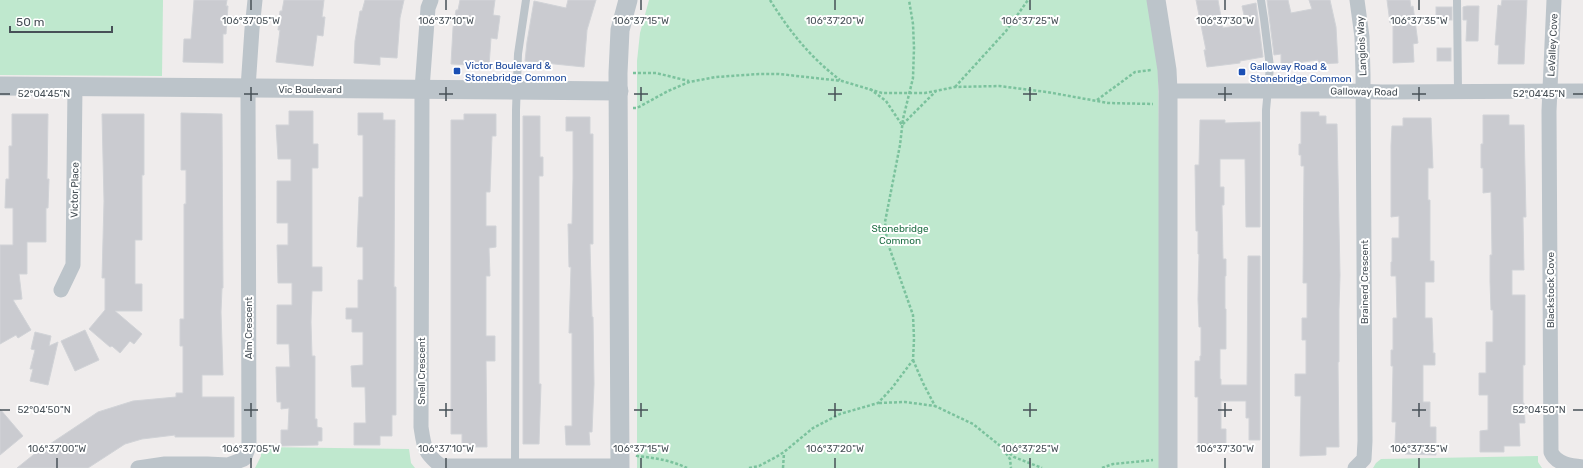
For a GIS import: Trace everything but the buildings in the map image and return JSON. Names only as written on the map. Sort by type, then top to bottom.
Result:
[{"type":"street","name":"Alm Crescent","points":[[138,468],[164,464],[228,465],[244,459],[249,446],[248,88],[252,29],[256,0]]},
{"type":"street","points":[[422,89],[428,8],[431,0]]},
{"type":"street","points":[[626,465],[619,91],[620,30],[628,0]]},
{"type":"street","points":[[1156,0],[1167,70],[1168,99],[1168,464]]},
{"type":"street","name":"Langlois Way","points":[[1357,0],[1362,37],[1363,92]]},
{"type":"street","name":"LeValley Cove","points":[[1550,90],[1554,0]]},
{"type":"street","name":"Vic Boulevard","points":[[0,86],[619,91]]},
{"type":"street","name":"Victor Place","points":[[62,290],[73,265],[74,86]]},
{"type":"street","name":"Snell Crescent","points":[[422,89],[421,426],[424,448],[431,458],[441,466],[626,465]]},
{"type":"street","name":"Blackstock Cove","points":[[1550,90],[1551,452],[1557,461],[1572,466],[1583,467]]},
{"type":"street","name":"Galloway Road","points":[[1168,99],[1268,91],[1583,91]]},
{"type":"street","name":"Brainerd Crescent","points":[[1355,468],[1364,460],[1365,447],[1363,92]]},
{"type":"lane","points":[[515,466],[517,90],[518,54],[526,0]]},
{"type":"lane","points":[[1261,0],[1270,67],[1266,110],[1266,468]]},
{"type":"lane","points":[[1458,0],[1458,91]]},
{"type":"path","points":[[770,0],[795,38],[842,81]]},
{"type":"path","points":[[909,0],[913,24],[913,78],[908,94],[885,222],[888,241],[913,316],[913,360],[935,406]]},
{"type":"path","points":[[955,87],[1006,31],[1028,0]]},
{"type":"path","points":[[1097,100],[1135,72],[1154,69],[1167,70]]},
{"type":"path","points":[[689,82],[656,73],[619,91],[637,108],[668,91],[689,82],[716,77],[779,74],[842,81],[882,93],[908,94],[955,87],[999,86],[1120,104],[1156,104],[1168,99]]},
{"type":"path","points":[[868,88],[886,101],[902,125]]},
{"type":"path","points":[[902,125],[936,91]]},
{"type":"path","points":[[878,403],[892,388],[913,360]]},
{"type":"path","points":[[749,468],[759,466],[784,452],[813,428],[840,414],[878,403],[905,402],[935,406],[973,424],[1014,457],[1042,468]]},
{"type":"path","points":[[1000,446],[1010,459],[1011,468]]},
{"type":"path","points":[[784,452],[784,468]]},
{"type":"path","points":[[626,465],[637,456],[661,458],[687,468]]},
{"type":"path","points":[[1102,468],[1113,464],[1168,464]]},
{"type":"green space","points":[[0,0],[163,0],[162,76],[0,75]]},
{"type":"green space","name":"Stonebridge Common","points":[[649,0],[1149,0],[1158,43],[1162,468],[637,468],[637,61],[640,33]]},
{"type":"green space","points":[[261,447],[409,449],[411,463],[415,468],[255,468],[261,456]]},
{"type":"green space","points":[[1538,456],[1538,462],[1542,468],[1373,468],[1381,459]]},
{"type":"place","name":"Victor Boulevard & Stonebridge Common","points":[[457,71]]},
{"type":"place","name":"Galloway Road & Stonebridge Common","points":[[1242,72]]}]
